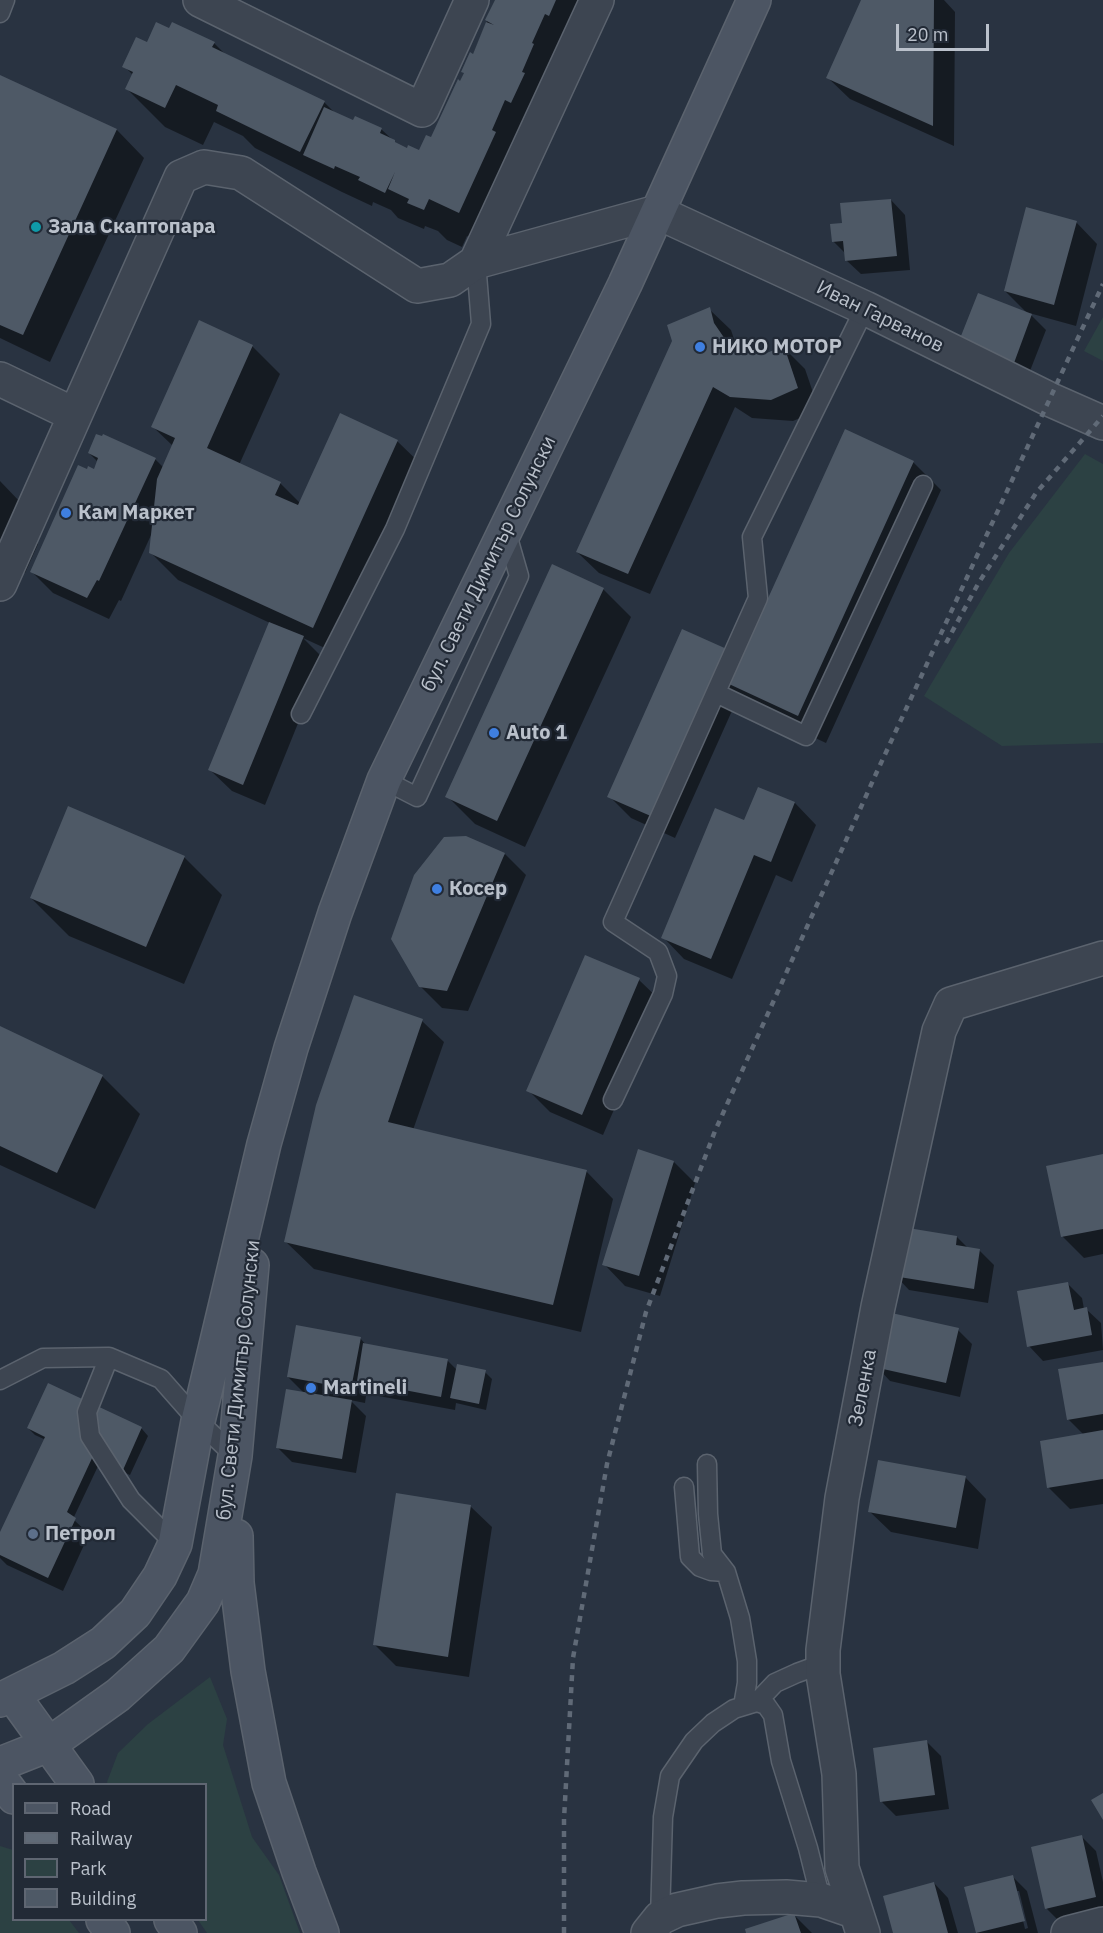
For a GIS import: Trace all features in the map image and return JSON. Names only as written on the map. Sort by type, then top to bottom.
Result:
[{"type":"main road","name":"бул. Свети Димитър Солунски","points":[[6,1697],[64,1668],[103,1643],[135,1613],[160,1575],[174,1544],[198,1421],[264,1144],[291,1048],[335,913],[384,780],[625,284],[754,0]]},
{"type":"main road","name":"бул. Свети Димитър Солунски","points":[[0,1764],[48,1744],[118,1695],[169,1649],[203,1602],[214,1574],[235,1456],[264,1144]]},
{"type":"main road","points":[[235,1456],[237,1583],[248,1671],[269,1783],[322,1933]]},
{"type":"main road","points":[[6,1697],[48,1744],[75,1783]]},
{"type":"main road","points":[[0,1778],[12,1794]]},
{"type":"main road","points":[[104,1921],[113,1933]]},
{"type":"street","points":[[200,0],[422,110],[472,0]]},
{"type":"street","points":[[476,262],[597,0]]},
{"type":"street","points":[[0,584],[181,177],[204,167],[240,173],[417,286],[450,280],[476,262],[657,212]]},
{"type":"street","name":"Иван Гарванов","points":[[657,212],[865,308],[1051,400],[1103,423]]},
{"type":"street","points":[[0,379],[75,415]]},
{"type":"street","name":"Зеленка","points":[[860,1922],[842,1868],[839,1774],[822,1664],[842,1498],[878,1307],[939,1031],[951,1004],[1103,958]]},
{"type":"street","points":[[654,1925],[677,1910],[717,1901],[767,1897],[821,1900],[860,1922]]},
{"type":"street","points":[[1068,1933],[1103,1924]]},
{"type":"lane","points":[[0,13],[5,0]]},
{"type":"lane","points":[[301,714],[395,529],[481,324],[476,262]]},
{"type":"lane","points":[[613,1100],[663,994],[667,976],[658,952],[614,922],[758,598],[752,537],[865,308]]},
{"type":"lane","points":[[716,693],[806,736],[923,485]]},
{"type":"lane","points":[[109,1357],[87,1412],[90,1436],[131,1500],[174,1544]]},
{"type":"lane","points":[[0,1380],[43,1358],[109,1357],[161,1379],[198,1421],[235,1456]]},
{"type":"lane","points":[[707,1464],[710,1547],[716,1561],[726,1572],[740,1618],[747,1661],[750,1704]]},
{"type":"lane","points":[[684,1487],[690,1557],[700,1567],[711,1571],[726,1572]]},
{"type":"lane","points":[[750,1704],[776,1683],[822,1664]]},
{"type":"lane","points":[[654,1925],[665,1796],[670,1776],[694,1741],[713,1723],[734,1709],[750,1704],[766,1705],[773,1715],[784,1771],[808,1848],[821,1900]]},
{"type":"green space","points":[[1103,317],[1103,361],[1084,351]]},
{"type":"green space","points":[[1085,454],[1103,464],[1103,743],[1002,746],[924,696],[1009,553]]},
{"type":"green space","points":[[210,1677],[227,1719],[223,1745],[252,1837],[279,1875],[300,1933],[207,1933],[199,1921],[207,1921],[207,1783],[107,1782],[118,1753],[148,1724]]},
{"type":"green space","points":[[0,1846],[12,1850],[12,1921],[70,1921],[79,1933],[0,1933]]},
{"type":"building","points":[[495,0],[556,0],[549,16],[545,14],[532,43],[534,44],[522,72],[525,73],[511,103],[505,100],[492,130],[496,132],[459,213],[429,199],[424,210],[407,203],[409,199],[388,189],[395,172],[385,193],[358,180],[360,177],[335,166],[334,169],[303,155],[324,107],[353,120],[355,116],[382,128],[380,133],[395,142],[407,148],[408,145],[419,150],[426,135],[431,137],[458,79],[460,81],[464,73],[461,72],[470,52],[473,54],[486,22],[494,25],[485,20]]},
{"type":"building","points":[[861,0],[934,0],[933,126],[826,78]]},
{"type":"building","points":[[156,22],[169,28],[172,22],[215,42],[212,47],[325,101],[300,152],[216,111],[218,105],[176,85],[165,108],[125,89],[133,72],[122,67],[136,37],[147,42]]},
{"type":"building","name":"Зала Скаптопара","points":[[0,75],[117,129],[23,335],[0,325]]},
{"type":"building","points":[[891,199],[897,256],[845,261],[843,241],[832,242],[830,224],[842,223],[840,203]]},
{"type":"building","points":[[1026,207],[1077,221],[1054,305],[1004,291]]},
{"type":"building","points":[[978,293],[1032,314],[1014,363],[959,341]]},
{"type":"building","points":[[710,307],[714,323],[727,342],[744,352],[764,354],[784,346],[798,388],[771,400],[730,397],[713,387],[628,574],[576,552],[672,341],[667,325]]},
{"type":"building","points":[[199,320],[253,345],[207,448],[281,482],[275,495],[298,505],[340,413],[398,440],[313,628],[149,553],[157,479],[175,438],[151,427]]},
{"type":"building","points":[[845,429],[914,461],[798,716],[729,684]]},
{"type":"building","points":[[96,434],[102,436],[103,434],[156,458],[99,581],[97,580],[87,598],[30,572],[78,465],[94,469],[98,458],[88,453]]},
{"type":"building","points":[[552,564],[604,588],[497,821],[445,797]]},
{"type":"building","points":[[269,622],[304,636],[243,785],[208,770]]},
{"type":"building","points":[[682,629],[729,650],[653,817],[607,797]]},
{"type":"building","points":[[758,787],[795,802],[771,862],[754,855],[711,959],[661,938],[715,808],[744,820]]},
{"type":"building","points":[[68,806],[185,856],[146,947],[30,898]]},
{"type":"building","points":[[466,836],[505,853],[447,991],[419,987],[391,939],[414,875],[444,837]]},
{"type":"building","points":[[585,955],[640,978],[582,1115],[526,1091]]},
{"type":"building","points":[[354,995],[423,1019],[388,1122],[587,1170],[553,1305],[284,1242],[316,1105]]},
{"type":"building","points":[[0,1026],[103,1075],[57,1173],[0,1146]]},
{"type":"building","points":[[638,1149],[674,1161],[639,1276],[602,1265]]},
{"type":"building","points":[[1103,1154],[1103,1229],[1061,1237],[1046,1166]]},
{"type":"building","points":[[902,1227],[957,1236],[956,1245],[980,1249],[974,1289],[893,1276]]},
{"type":"building","points":[[1068,1282],[1074,1310],[1087,1307],[1092,1335],[1027,1347],[1017,1291]]},
{"type":"building","points":[[887,1312],[959,1328],[946,1383],[874,1367]]},
{"type":"building","points":[[296,1325],[361,1337],[351,1389],[287,1377]]},
{"type":"building","points":[[363,1343],[448,1359],[441,1397],[357,1381]]},
{"type":"building","points":[[1103,1362],[1103,1414],[1067,1420],[1058,1369]]},
{"type":"building","points":[[457,1364],[486,1370],[479,1404],[450,1398]]},
{"type":"building","points":[[48,1383],[142,1427],[123,1470],[93,1456],[67,1512],[76,1518],[48,1578],[0,1555],[0,1532],[45,1437],[27,1428]]},
{"type":"building","points":[[286,1389],[352,1400],[342,1459],[276,1448]]},
{"type":"building","points":[[1103,1430],[1103,1479],[1047,1488],[1040,1441]]},
{"type":"building","points":[[878,1460],[966,1476],[956,1528],[868,1512]]},
{"type":"building","points":[[396,1493],[471,1505],[448,1657],[373,1645]]},
{"type":"building","points":[[927,1740],[935,1795],[880,1802],[873,1748]]},
{"type":"building","points":[[1103,1793],[1103,1820],[1091,1800]]},
{"type":"building","points":[[1082,1835],[1096,1897],[1045,1909],[1031,1847]]},
{"type":"building","points":[[1013,1875],[1025,1921],[976,1933],[964,1887]]},
{"type":"building","points":[[934,1882],[948,1933],[893,1933],[883,1896]]},
{"type":"building","points":[[794,1913],[801,1933],[746,1933],[745,1929]]},
{"type":"railway","points":[[564,1933],[564,1819],[573,1658],[607,1464],[646,1312],[715,1131],[875,776],[1103,284]]},
{"type":"railway","points":[[946,643],[978,584],[1036,493],[1103,416]]},
{"type":"place","name":"Зала Скаптопара","points":[[36,227]]},
{"type":"place","name":"НИКО МОТОР","points":[[700,347]]},
{"type":"place","name":"Кам Маркет","points":[[66,513]]},
{"type":"place","name":"Auto 1","points":[[494,733]]},
{"type":"place","name":"Косер","points":[[437,889]]},
{"type":"place","name":"Martineli","points":[[311,1388]]},
{"type":"place","name":"Петрол","points":[[33,1534]]}]
